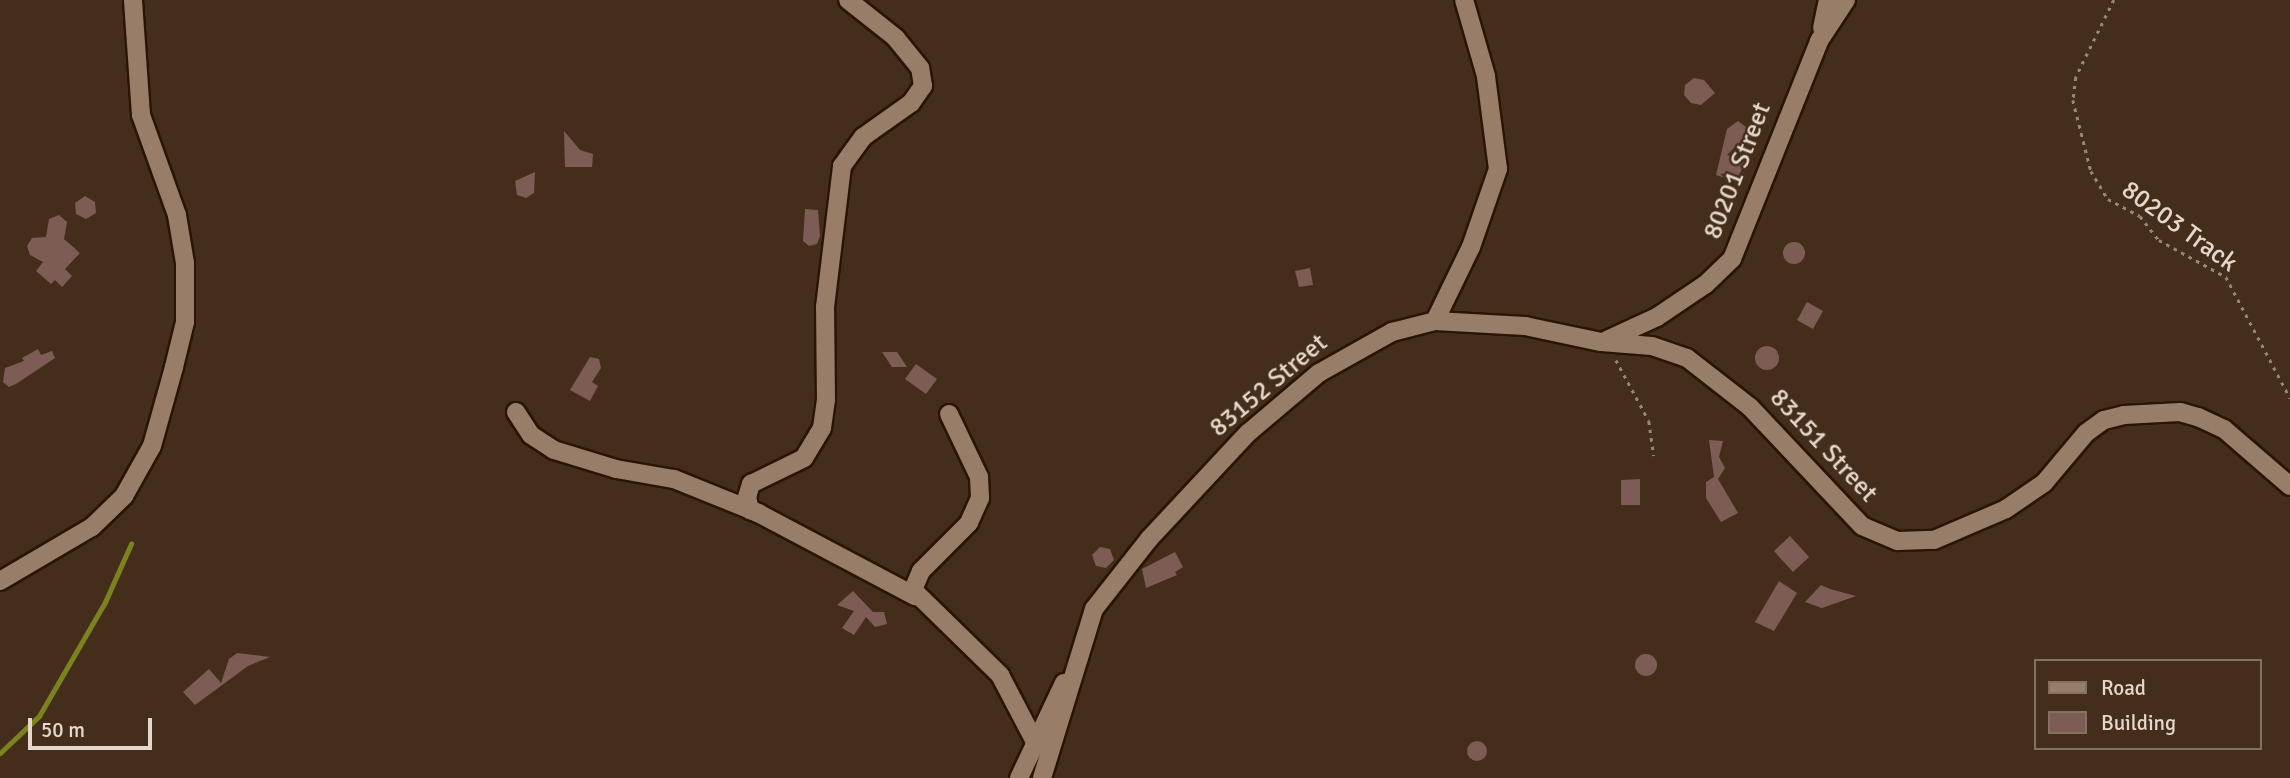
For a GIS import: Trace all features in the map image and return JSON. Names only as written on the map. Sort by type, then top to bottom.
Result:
[{"type":"street","points":[[0,581],[92,527],[124,496],[152,446],[182,333],[183,251],[177,215],[141,115],[133,0]]},
{"type":"street","points":[[758,513],[750,510],[747,496],[751,484],[804,458],[822,428],[826,400],[825,307],[842,166],[863,137],[911,103],[923,86],[920,68],[897,38],[848,0]]},
{"type":"street","points":[[1819,41],[1828,0]]},
{"type":"street","name":"80201 Street","points":[[1601,342],[1657,317],[1706,284],[1732,259],[1819,41],[1846,0]]},
{"type":"street","points":[[1435,321],[1471,247],[1498,169],[1486,76],[1463,1]]},
{"type":"street","name":"83152 Street","points":[[1042,778],[1073,667],[1094,610],[1110,586],[1248,433],[1353,350],[1392,332],[1435,321],[1525,326],[1601,342]]},
{"type":"street","name":"83151 Street","points":[[1601,342],[1652,346],[1687,358],[1722,380],[1862,526],[1898,541],[1934,540],[2006,509],[2044,483],[2085,433],[2104,420],[2124,415],[2180,412],[2198,417],[2224,429],[2290,486]]},
{"type":"street","points":[[516,412],[531,435],[554,450],[616,468],[674,479],[758,513],[915,596],[1000,675],[1034,740]]},
{"type":"street","points":[[915,596],[916,577],[969,523],[980,498],[979,477],[949,414]]},
{"type":"street","name":"83152 Street","points":[[1019,778],[1034,740],[1073,667]]},
{"type":"path","name":"80203 Track","points":[[2114,0],[2076,77],[2073,100],[2091,171],[2108,199],[2140,216],[2159,240],[2226,277],[2290,398]]},
{"type":"path","points":[[1601,342],[1630,379],[1649,421],[1654,456]]},
{"type":"building","points":[[1694,78],[1704,80],[1715,93],[1701,105],[1691,103],[1684,95],[1685,85]]},
{"type":"building","points":[[1738,121],[1751,131],[1727,155],[1745,160],[1737,182],[1716,175],[1727,129]]},
{"type":"building","points":[[564,131],[580,150],[593,154],[592,167],[565,167]]},
{"type":"building","points":[[535,172],[534,193],[526,198],[517,195],[515,181]]},
{"type":"building","points":[[85,196],[95,202],[96,213],[86,219],[76,214],[75,203]]},
{"type":"building","points":[[805,209],[818,210],[820,236],[817,244],[809,246],[803,241]]},
{"type":"building","points":[[59,215],[67,222],[64,239],[80,253],[65,269],[72,276],[62,287],[55,280],[51,284],[36,271],[43,262],[30,255],[27,246],[32,238],[46,237],[49,219]]},
{"type":"building","points":[[1794,242],[1802,245],[1805,253],[1802,261],[1794,264],[1786,261],[1783,253],[1786,245]]},
{"type":"building","points":[[1310,268],[1313,285],[1299,287],[1295,271]]},
{"type":"building","points":[[1807,302],[1823,311],[1813,329],[1797,320]]},
{"type":"building","points":[[1767,346],[1776,349],[1779,358],[1776,367],[1767,370],[1758,367],[1755,358],[1758,349]]},
{"type":"building","points":[[38,349],[41,355],[52,351],[55,358],[16,384],[9,387],[3,382],[5,368],[24,361],[22,358]]},
{"type":"building","points":[[882,352],[897,352],[907,367],[892,367]]},
{"type":"building","points":[[590,357],[599,359],[601,368],[592,382],[598,386],[590,401],[570,390]]},
{"type":"building","points":[[916,364],[937,379],[926,394],[905,379]]},
{"type":"building","points":[[1709,440],[1723,441],[1719,457],[1725,468],[1718,479],[1738,513],[1721,522],[1706,498],[1706,482],[1714,477]]},
{"type":"building","points":[[1640,479],[1640,505],[1621,505],[1621,480]]},
{"type":"building","points":[[1790,536],[1809,557],[1793,572],[1774,551]]},
{"type":"building","points":[[1100,547],[1110,549],[1114,560],[1106,568],[1096,566],[1092,555]]},
{"type":"building","points":[[1175,552],[1183,567],[1175,572],[1177,575],[1146,588],[1142,569]]},
{"type":"building","points":[[1779,581],[1797,593],[1774,631],[1755,622]]},
{"type":"building","points":[[1821,585],[1856,596],[1822,608],[1805,602]]},
{"type":"building","points":[[853,591],[873,612],[884,612],[887,624],[875,627],[866,617],[854,635],[842,628],[854,611],[837,605]]},
{"type":"building","points":[[237,653],[270,657],[248,666],[195,705],[183,692],[209,669],[221,683],[229,659]]},
{"type":"building","points":[[1646,654],[1654,657],[1657,665],[1654,673],[1646,676],[1638,673],[1635,665],[1638,657]]},
{"type":"building","points":[[1477,741],[1484,744],[1487,751],[1484,758],[1477,761],[1470,758],[1467,751],[1470,744]]},
{"type":"waterway","points":[[0,753],[39,716],[105,602],[131,544]]}]
